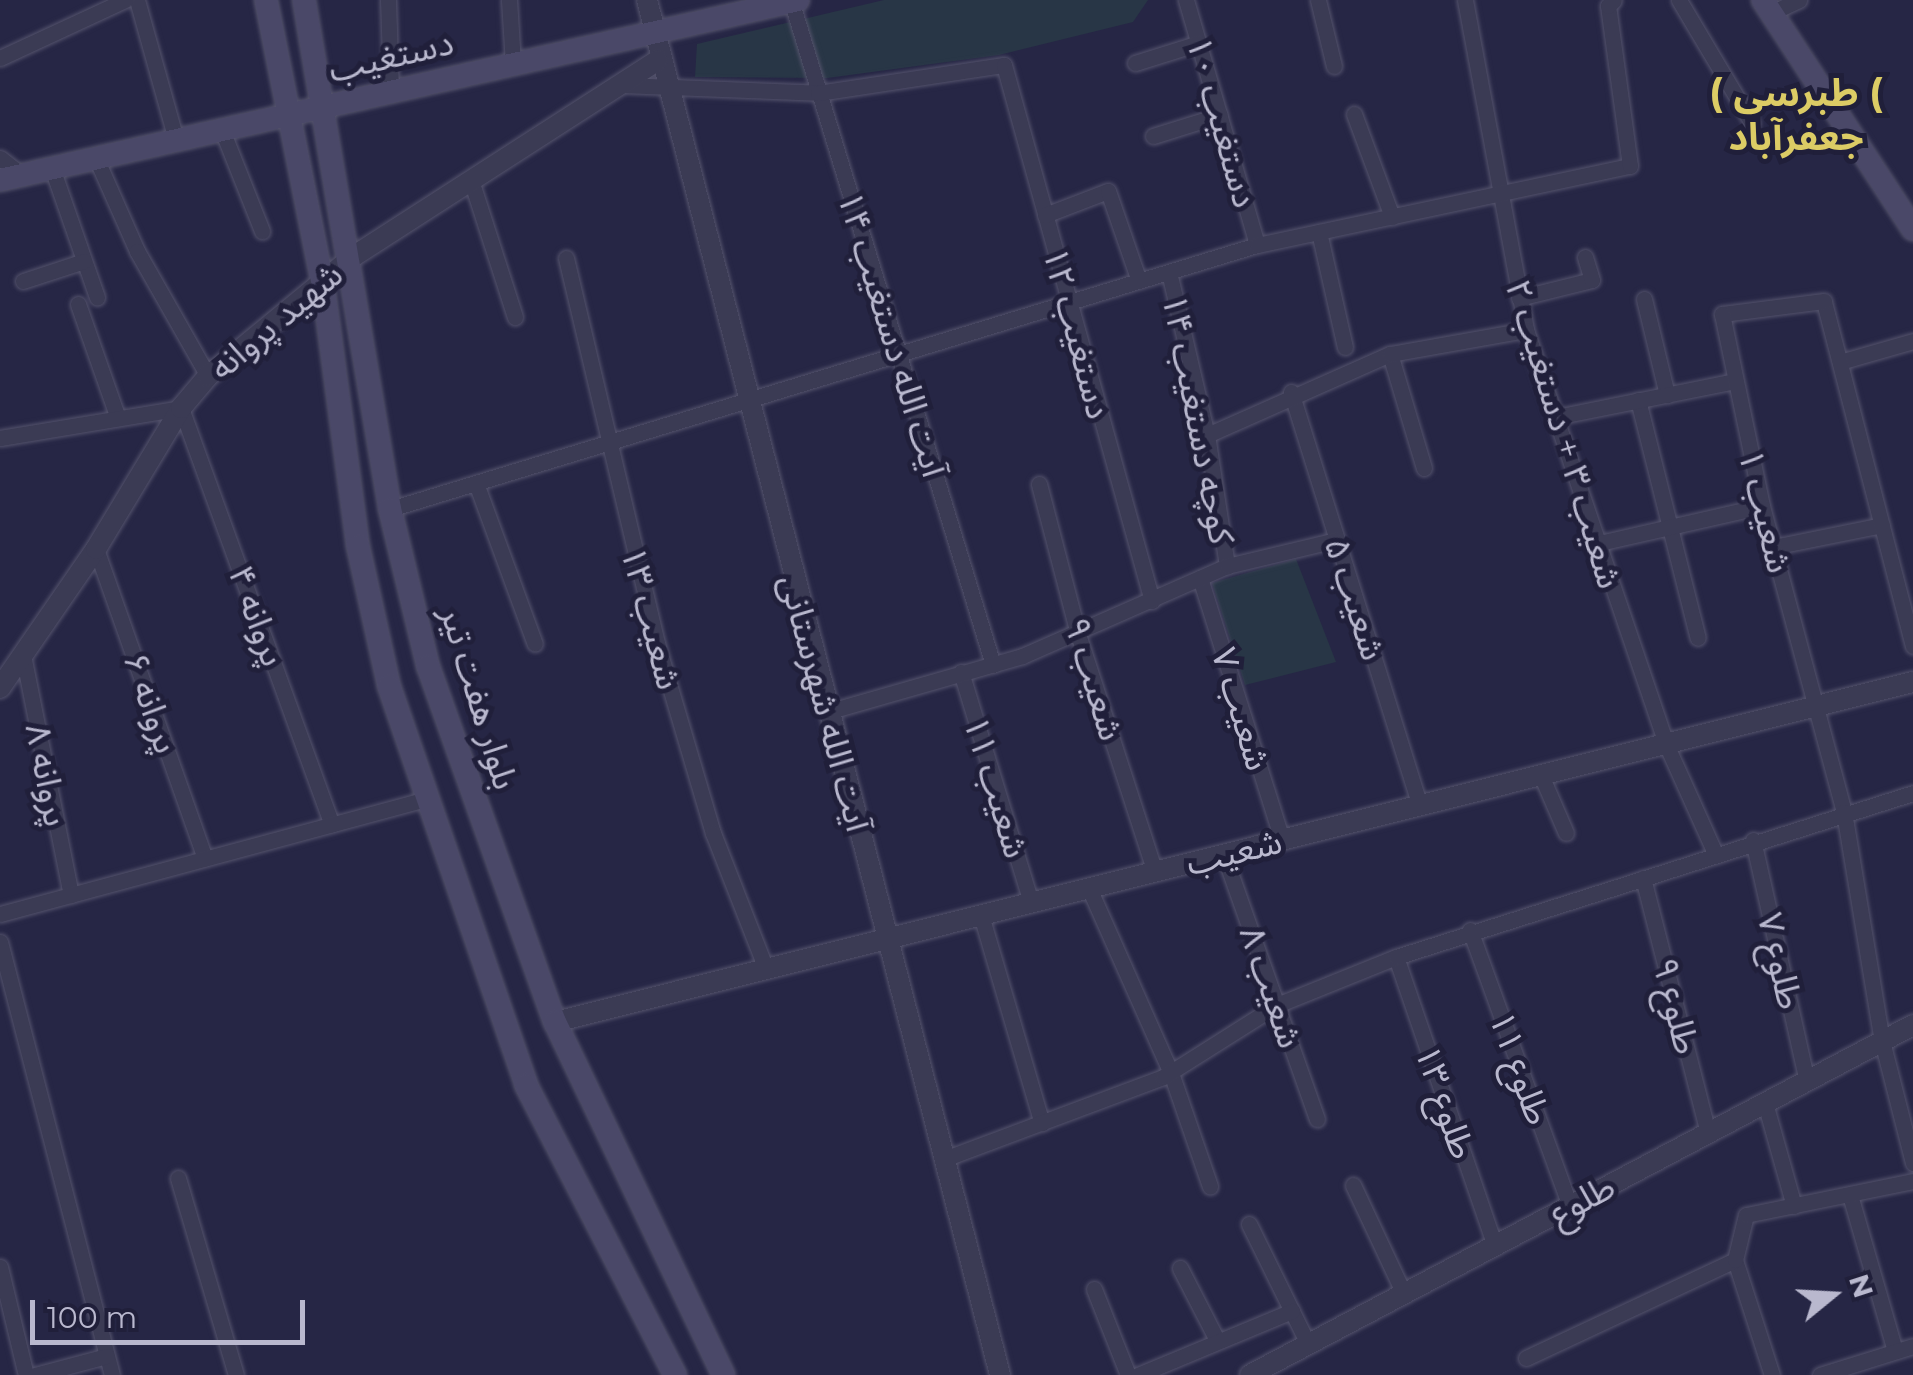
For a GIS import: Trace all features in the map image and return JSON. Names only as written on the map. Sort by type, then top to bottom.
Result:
[{"type":"main road","points":[[266,0],[323,284],[350,454],[358,546],[389,686],[526,1085],[675,1375]]},
{"type":"main road","name":"بلوار هفت تیر","points":[[304,0],[327,106],[390,509],[428,666],[555,1022],[723,1375]]},
{"type":"main road","name":"دستغیب","points":[[11,177],[793,1]]},
{"type":"main road","points":[[1767,6],[1910,220]]},
{"type":"main road","points":[[350,454],[383,450]]},
{"type":"street","points":[[0,58],[125,0]]},
{"type":"street","points":[[137,0],[176,140]]},
{"type":"street","points":[[388,0],[391,92]]},
{"type":"street","points":[[508,0],[513,64]]},
{"type":"street","name":"آیت الله شهرستانی","points":[[647,0],[663,83],[1000,1375]]},
{"type":"street","name":"دستغیب ۱۰","points":[[1186,0],[1258,245]]},
{"type":"street","points":[[1318,0],[1334,66]]},
{"type":"street","name":"شعیب ۳ + دستغیب ۲","points":[[1465,0],[1526,330],[1595,544],[1666,744],[1715,853]]},
{"type":"street","points":[[390,509],[1258,245],[1630,166],[1608,6],[1614,0]]},
{"type":"street","points":[[1679,0],[1752,123]]},
{"type":"street","points":[[1767,6],[1800,0]]},
{"type":"street","name":"آیت الله دستغیب ۱۴","points":[[793,1],[993,665]]},
{"type":"street","points":[[1135,63],[1199,43]]},
{"type":"street","name":"شهید پروانه","points":[[0,688],[96,549],[181,408],[208,376],[351,258],[658,60]]},
{"type":"street","name":"دستغیب ۱۲","points":[[818,93],[1004,65],[1152,601]]},
{"type":"street","points":[[617,86],[663,83],[818,93]]},
{"type":"street","points":[[1354,114],[1392,216]]},
{"type":"street","points":[[1152,136],[1220,115]]},
{"type":"street","points":[[222,130],[262,231]]},
{"type":"street","points":[[0,158],[11,177]]},
{"type":"street","points":[[96,158],[137,251],[208,376]]},
{"type":"street","points":[[52,168],[97,296]]},
{"type":"street","points":[[471,180],[515,317]]},
{"type":"street","points":[[1045,214],[1108,191],[1139,281]]},
{"type":"street","points":[[1319,232],[1346,347]]},
{"type":"street","points":[[1519,298],[1592,280],[1585,256]]},
{"type":"street","name":"شعیب ۱۳","points":[[566,258],[605,444],[713,833],[766,969]]},
{"type":"street","points":[[23,281],[84,261]]},
{"type":"street","name":"کوچه دستغیب ۱۴","points":[[1168,272],[1207,435],[1228,566]]},
{"type":"street","points":[[1644,299],[1667,395]]},
{"type":"street","name":"شعیب ۱","points":[[1840,362],[1824,301],[1722,314],[1762,506],[1844,812],[1882,1042],[1913,1163]]},
{"type":"street","points":[[78,304],[118,418]]},
{"type":"street","points":[[1207,435],[1291,392],[1390,354],[1526,330]]},
{"type":"street","points":[[1913,341],[1840,362],[1913,646]]},
{"type":"street","points":[[1390,354],[1424,468]]},
{"type":"street","points":[[1556,417],[1734,382]]},
{"type":"street","name":"شعیب ۵","points":[[1291,392],[1420,806]]},
{"type":"street","points":[[1638,400],[1698,638]]},
{"type":"street","points":[[0,438],[181,408]]},
{"type":"street","name":"پروانه ۴","points":[[181,408],[332,824]]},
{"type":"street","points":[[476,484],[535,644]]},
{"type":"street","name":"شعیب ۹","points":[[1039,484],[1078,634],[1155,872]]},
{"type":"street","points":[[1595,544],[1762,506]]},
{"type":"street","points":[[1773,548],[1882,525]]},
{"type":"street","points":[[827,712],[993,665],[1078,634],[1228,566],[1336,540]]},
{"type":"street","name":"پروانه ۶","points":[[96,549],[205,858]]},
{"type":"street","name":"شعیب ۷","points":[[1200,578],[1282,840]]},
{"type":"street","name":"پروانه ۸","points":[[23,655],[71,895]]},
{"type":"street","name":"شعیب ۱۱","points":[[960,672],[1031,903]]},
{"type":"street","name":"شعیب","points":[[555,1022],[1913,682]]},
{"type":"street","points":[[1541,775],[1566,833]]},
{"type":"street","points":[[944,1159],[1171,1072],[1277,1004],[1396,957],[1470,930],[1913,793]]},
{"type":"street","points":[[0,914],[430,798]]},
{"type":"street","name":"طلوع ۷","points":[[1754,840],[1807,1081]]},
{"type":"street","name":"شعیب ۸","points":[[1224,854],[1317,1119]]},
{"type":"street","name":"طلوع ۹","points":[[1643,878],[1708,1133]]},
{"type":"street","points":[[1089,888],[1171,1072],[1210,1186]]},
{"type":"street","points":[[982,915],[1042,1123]]},
{"type":"street","name":"طلوع ۱۱","points":[[1470,930],[1570,1206]]},
{"type":"street","points":[[0,942],[112,1375]]},
{"type":"street","name":"طلوع ۱۳","points":[[1396,957],[1495,1246]]},
{"type":"street","name":"طلوع","points":[[1250,1375],[1913,1025]]},
{"type":"street","points":[[1765,1103],[1794,1206]]},
{"type":"street","points":[[178,1178],[236,1375]]},
{"type":"street","points":[[1772,1375],[1735,1260],[1746,1215],[1913,1181]]},
{"type":"street","points":[[1353,1185],[1404,1294]]},
{"type":"street","points":[[1850,1195],[1895,1351]]},
{"type":"street","points":[[1249,1224],[1308,1344]]},
{"type":"street","points":[[1526,1358],[1735,1260]]},
{"type":"street","points":[[0,1267],[26,1375]]},
{"type":"street","points":[[1180,1268],[1216,1338]]},
{"type":"street","points":[[1094,1289],[1128,1375]]},
{"type":"street","points":[[1138,1375],[1216,1338],[1292,1311]]},
{"type":"street","points":[[1820,1375],[1854,1370],[1913,1346]]},
{"type":"street","points":[[35,1375],[108,1356]]},
{"type":"shaded area","points":[[884,0],[1148,0],[1133,22],[999,55],[827,78],[695,77],[697,44]]},
{"type":"shaded area","points":[[1296,559],[1336,662],[1245,685],[1212,583]]},
{"type":"district","name":"( طبرسی ( جعفرآباد","points":[[1796,115]]}]
